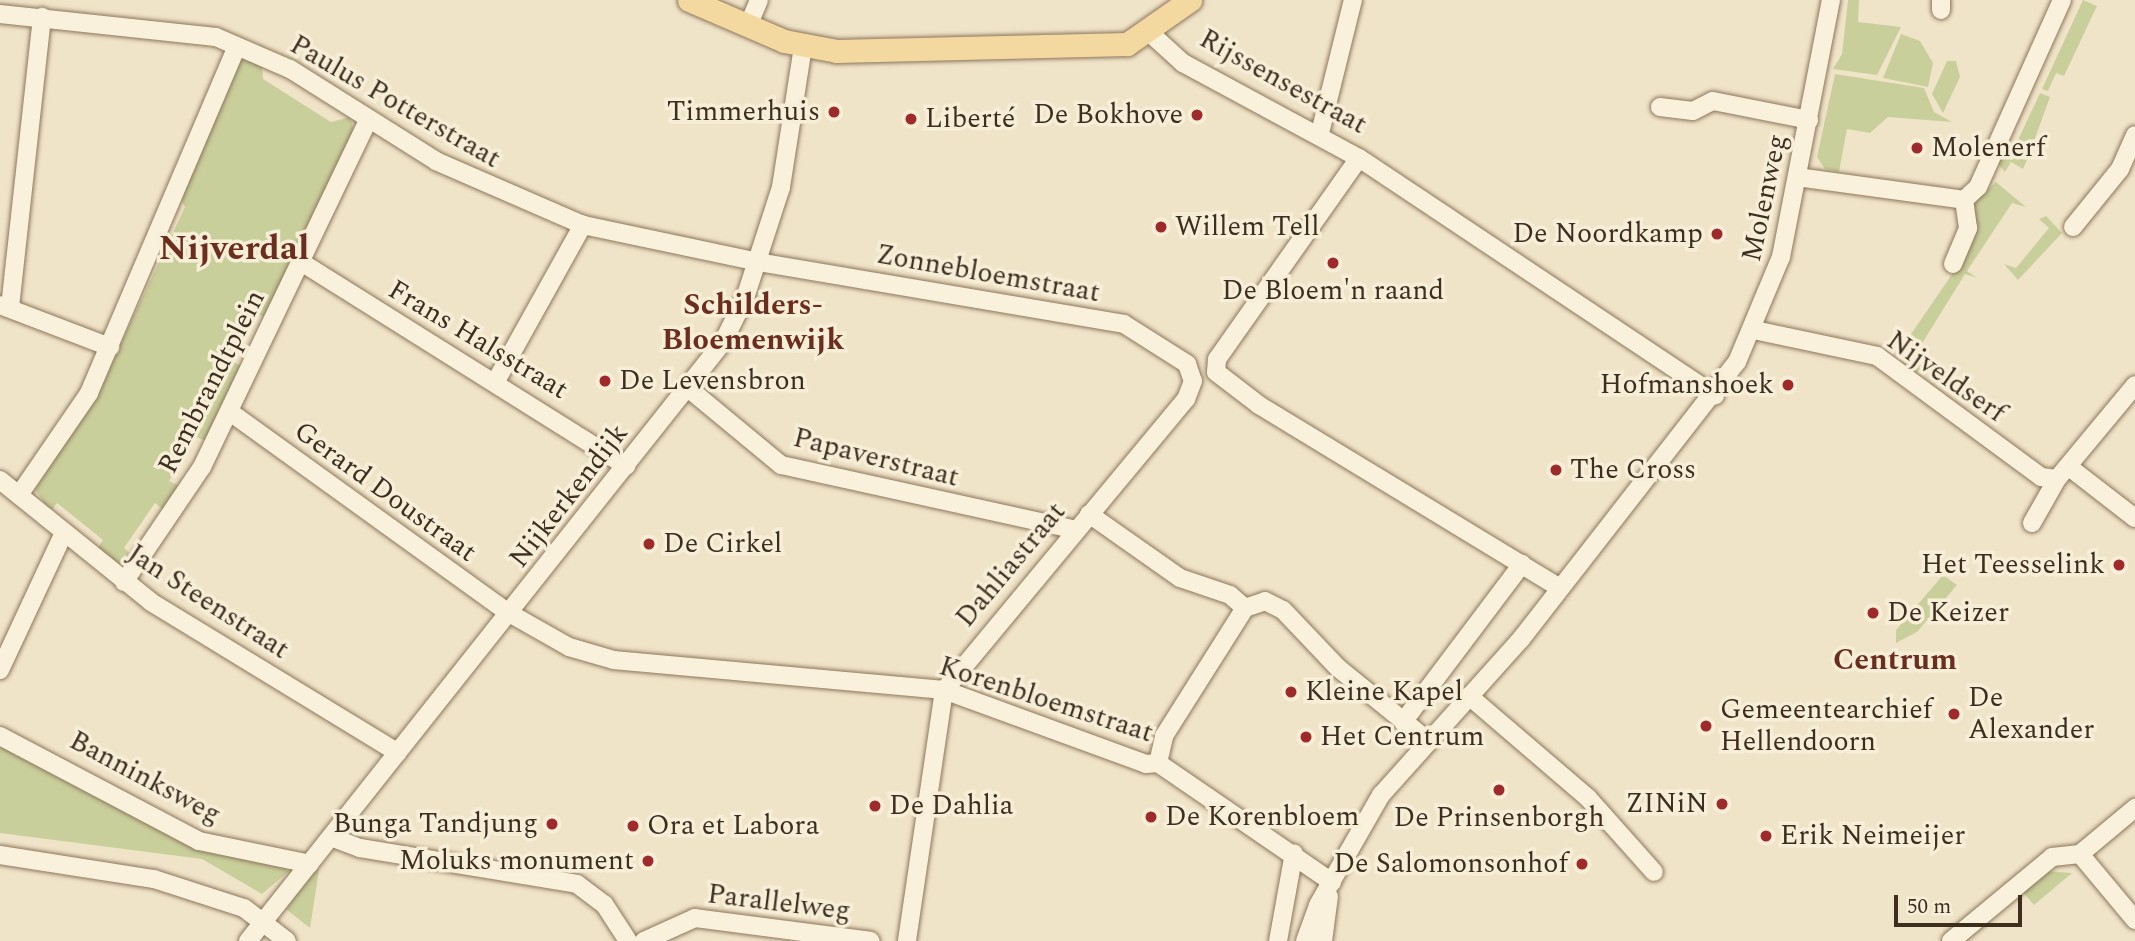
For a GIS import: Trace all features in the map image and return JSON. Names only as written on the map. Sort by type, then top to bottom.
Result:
[{"type":"main road","points":[[690,0],[803,47],[1127,44],[1150,33],[1190,0]]},
{"type":"street","points":[[748,26],[759,0]]},
{"type":"street","points":[[1320,134],[1353,0]]},
{"type":"street","name":"Molenweg","points":[[1332,882],[1373,806],[1469,696],[1715,395],[1754,330],[1781,257],[1831,0]]},
{"type":"street","points":[[1964,200],[1978,187],[2062,0]]},
{"type":"street","name":"Paulus Potterstraat","points":[[0,14],[196,32],[290,69],[368,120],[502,194],[583,225],[758,262]]},
{"type":"street","points":[[42,18],[5,306],[110,346]]},
{"type":"street","name":"Rijssensestraat","points":[[1150,33],[1183,63],[1320,134],[1359,158],[1715,395]]},
{"type":"street","points":[[19,495],[68,430],[110,346],[237,46]]},
{"type":"street","name":"Nijkerkendijk","points":[[248,941],[723,342],[758,262],[784,170],[803,47]]},
{"type":"street","points":[[1660,107],[1693,111],[1713,101],[1809,120]]},
{"type":"street","name":"Rembrandtplein","points":[[124,582],[175,511],[230,412],[368,120]]},
{"type":"street","points":[[2073,227],[2120,169],[2135,135]]},
{"type":"street","points":[[1359,158],[1217,359],[1216,372],[1259,405],[1558,587]]},
{"type":"street","points":[[1797,177],[1964,200]]},
{"type":"street","points":[[1952,264],[1968,228],[1964,200]]},
{"type":"street","points":[[496,381],[583,225]]},
{"type":"street","name":"Frans Halsstraat","points":[[301,262],[496,381],[626,466]]},
{"type":"street","name":"Zonnebloemstraat","points":[[758,262],[1124,324],[1184,360],[1192,374]]},
{"type":"street","name":"Nijveldserf","points":[[1754,330],[1834,343],[1888,362],[2041,477],[2063,473],[2135,517]]},
{"type":"street","name":"Dahliastraat","points":[[944,690],[1186,399],[1192,374]]},
{"type":"street","points":[[2032,523],[2063,473],[2135,385]]},
{"type":"street","name":"Papaverstraat","points":[[688,388],[781,465],[1076,530]]},
{"type":"street","name":"Gerard Doustraat","points":[[230,412],[509,613]]},
{"type":"street","name":"Jan Steenstraat","points":[[0,480],[124,582],[398,753]]},
{"type":"street","points":[[1089,514],[1158,566],[1230,595],[1245,608]]},
{"type":"street","points":[[0,670],[64,533]]},
{"type":"street","points":[[1403,722],[1522,564]]},
{"type":"street","points":[[1158,763],[1164,736],[1245,608],[1265,601],[1283,610],[1337,667],[1428,741]]},
{"type":"street","name":"Korenbloemstraat","points":[[509,613],[560,643],[608,659],[944,690],[1146,764],[1158,763],[1294,853],[1332,882]]},
{"type":"street","points":[[907,941],[944,690]]},
{"type":"street","points":[[1469,696],[1588,798],[1654,872]]},
{"type":"street","name":"Banninksweg","points":[[0,736],[200,841],[310,864]]},
{"type":"street","points":[[1951,941],[2052,857],[2080,854],[2135,808]]},
{"type":"street","points":[[331,837],[360,848],[577,884],[604,904],[628,941]]},
{"type":"street","points":[[1278,941],[1294,853]]},
{"type":"street","points":[[2080,854],[2135,920]]},
{"type":"street","points":[[0,855],[154,878],[244,908],[287,941]]},
{"type":"street","points":[[1305,941],[1332,882]]},
{"type":"street","points":[[1322,941],[1332,882]]},
{"type":"street","name":"Parallelweg","points":[[644,941],[695,918],[795,936],[871,941]]},
{"type":"green space","points":[[1848,0],[1859,0],[1858,22],[1901,27],[1877,75],[1833,69],[1842,54]]},
{"type":"green space","points":[[2083,0],[2097,6],[2064,76],[2056,73],[2048,91],[2042,89]]},
{"type":"green space","points":[[1901,34],[1920,41],[1933,63],[1928,87],[1883,78]]},
{"type":"green space","points":[[249,57],[262,62],[263,79],[331,122],[350,117],[355,133],[266,318],[255,313],[232,361],[243,367],[206,441],[194,436],[169,481],[182,487],[166,512],[155,503],[124,548],[134,556],[120,568],[96,551],[103,540],[57,503],[50,512],[35,489],[96,396],[185,207],[181,199],[196,156],[237,61]]},
{"type":"green space","points":[[1947,61],[1956,61],[1960,77],[1943,113],[1932,94]]},
{"type":"green space","points":[[1835,74],[1924,88],[1934,112],[1952,122],[1888,117],[1870,133],[1847,129],[1839,172],[1825,169],[1817,157]]},
{"type":"green space","points":[[2040,93],[2050,97],[2027,160],[2023,169],[2011,162],[2005,172],[1998,164],[2000,150],[2011,155]]},
{"type":"green space","points":[[1996,182],[2026,207],[2012,203],[1967,271],[1977,278],[1965,274],[1913,358],[1924,366],[1915,373],[1896,356],[1970,248],[1972,205]]},
{"type":"green space","points":[[2046,216],[2062,233],[2018,280],[2004,264],[2016,268],[2049,228],[2039,219]]},
{"type":"green space","points":[[1943,575],[1957,585],[1917,632],[1896,643],[1896,630]]},
{"type":"green space","points":[[0,743],[184,842],[284,864],[288,872],[262,894],[202,859],[0,833]]},
{"type":"green space","points":[[316,868],[319,870],[310,928],[286,909]]},
{"type":"green space","points":[[2047,871],[2072,873],[2034,905],[2023,892]]},
{"type":"place","name":"Timmerhuis","points":[[834,112]]},
{"type":"place","name":"De Bokhove","points":[[1197,115]]},
{"type":"place","name":"Liberté","points":[[911,119]]},
{"type":"place","name":"Molenerf","points":[[1917,148]]},
{"type":"place","name":"Willem Tell","points":[[1161,227]]},
{"type":"place","name":"De Noordkamp","points":[[1717,234]]},
{"type":"place","name":"De Bloem'n raand","points":[[1333,263]]},
{"type":"place","name":"De Levensbron","points":[[605,381]]},
{"type":"place","name":"Hofmanshoek","points":[[1788,385]]},
{"type":"place","name":"The Cross","points":[[1556,470]]},
{"type":"place","name":"De Cirkel","points":[[649,544]]},
{"type":"place","name":"Het Teesselink","points":[[2119,565]]},
{"type":"place","name":"De Keizer","points":[[1873,613]]},
{"type":"place","name":"Kleine Kapel","points":[[1291,692]]},
{"type":"place","name":"De Alexander","points":[[1954,714]]},
{"type":"place","name":"Gemeentearchief Hellendoorn","points":[[1706,726]]},
{"type":"place","name":"Het Centrum","points":[[1306,737]]},
{"type":"place","name":"De Prinsenborgh","points":[[1499,790]]},
{"type":"place","name":"ZINiN","points":[[1722,804]]},
{"type":"place","name":"De Dahlia","points":[[875,806]]},
{"type":"place","name":"De Korenbloem","points":[[1151,817]]},
{"type":"place","name":"Bunga Tandjung","points":[[552,824]]},
{"type":"place","name":"Ora et Labora","points":[[633,826]]},
{"type":"place","name":"Erik Neimeijer","points":[[1766,836]]},
{"type":"place","name":"Moluks monument","points":[[648,861]]},
{"type":"place","name":"De Salomonsonhof","points":[[1582,864]]},
{"type":"district","name":"Nijverdal","points":[[234,249]]},
{"type":"district","name":"Schilders- Bloemenwijk","points":[[753,322]]},
{"type":"district","name":"Centrum","points":[[1895,660]]}]
